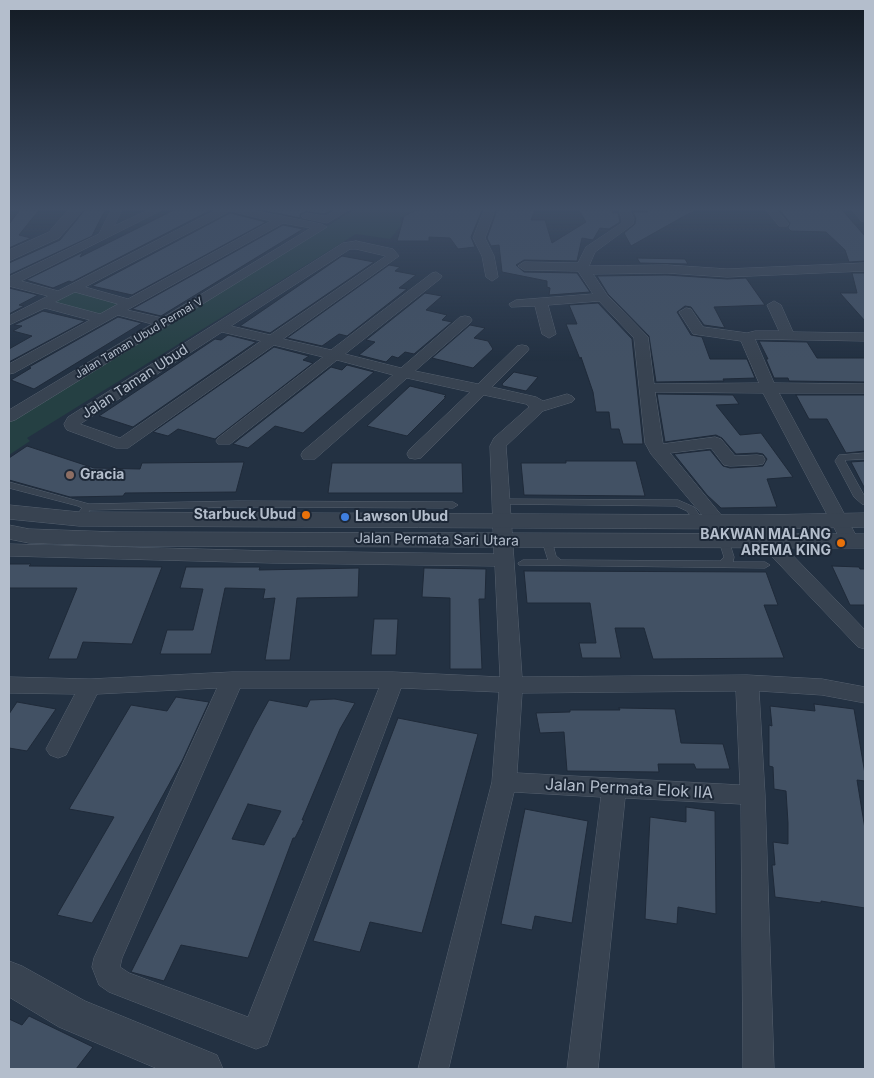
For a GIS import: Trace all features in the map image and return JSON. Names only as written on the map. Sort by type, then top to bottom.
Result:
[{"type":"street","points":[[9,282],[53,260]]},
{"type":"street","points":[[9,322],[127,260]]},
{"type":"street","points":[[9,370],[130,304],[204,260]]},
{"type":"street","name":"Jalan Taman Ubud Permai V","points":[[9,417],[265,260]]},
{"type":"street","name":"Jalan Taman Ubud","points":[[325,260],[74,420],[73,427],[122,444],[387,260]]},
{"type":"street","points":[[489,260],[492,277]]},
{"type":"street","points":[[584,268],[587,260]]},
{"type":"street","points":[[524,266],[667,269],[727,273],[865,267]]},
{"type":"street","points":[[584,268],[602,297],[641,337],[651,437],[657,450],[716,537]]},
{"type":"street","points":[[224,441],[436,276]]},
{"type":"street","points":[[9,282],[60,295]]},
{"type":"street","points":[[73,288],[130,304]]},
{"type":"street","points":[[516,304],[602,297]]},
{"type":"street","points":[[540,302],[549,334]]},
{"type":"street","points":[[43,304],[102,319]]},
{"type":"street","points":[[774,305],[788,335]]},
{"type":"street","points":[[116,311],[164,323]]},
{"type":"street","points":[[686,312],[698,331],[747,337],[755,335],[788,335],[865,337]]},
{"type":"street","points":[[309,455],[465,320]]},
{"type":"street","points":[[220,327],[404,373],[531,400],[536,403],[537,408]]},
{"type":"street","points":[[747,337],[769,389],[840,520],[858,541]]},
{"type":"street","points":[[415,454],[522,349]]},
{"type":"street","points":[[658,388],[865,388]]},
{"type":"street","points":[[433,1067],[504,782],[511,685],[507,537],[498,446],[500,441],[537,408],[567,399]]},
{"type":"street","points":[[657,450],[715,442],[730,461],[757,460]]},
{"type":"street","name":"Jalan Permata Sari Utara","points":[[9,512],[398,514],[507,537],[547,541],[716,537],[840,520],[865,520]]},
{"type":"street","name":"Jalan Permata Sari Utara","points":[[9,532],[29,536],[274,548],[507,537],[716,537]]},
{"type":"street","points":[[763,532],[865,642]]},
{"type":"street","name":"Jalan Permata Sari Utara","points":[[763,532],[858,541]]},
{"type":"street","points":[[9,550],[274,548]]},
{"type":"street","points":[[232,680],[108,958],[106,967],[109,976],[119,983],[256,1035],[393,680]]},
{"type":"street","points":[[9,685],[90,687],[232,680],[393,680],[511,685],[747,683],[822,687],[865,695]]},
{"type":"street","points":[[747,683],[753,795],[759,1069]]},
{"type":"street","points":[[58,749],[90,687]]},
{"type":"street","name":"Jalan Permata Elok IIA","points":[[504,782],[753,795]]},
{"type":"street","points":[[582,1069],[614,788]]},
{"type":"street","points":[[9,978],[72,1014],[203,1069]]},
{"type":"lane","points":[[865,456],[842,457],[840,461],[859,497],[865,502]]},
{"type":"lane","points":[[9,485],[83,513]]},
{"type":"lane","points":[[398,514],[453,505]]},
{"type":"lane","points":[[507,537],[559,563],[716,537],[765,564]]},
{"type":"lane","points":[[547,541],[553,560],[559,563]]},
{"type":"green space","points":[[271,260],[314,260],[27,438],[30,441],[9,455],[9,421]]},
{"type":"green space","points":[[73,288],[130,303],[102,319],[43,303]]},
{"type":"building","points":[[15,260],[40,260],[9,275],[9,263]]},
{"type":"building","points":[[66,260],[114,260],[72,282],[69,281],[53,288],[26,280]]},
{"type":"building","points":[[141,260],[196,260],[132,295],[92,286]]},
{"type":"building","points":[[220,260],[252,260],[161,316],[132,309]]},
{"type":"building","points":[[336,260],[374,262],[270,333],[240,326]]},
{"type":"building","points":[[501,260],[524,260],[516,265],[524,272],[577,273],[590,292],[549,295],[550,288],[547,287],[547,281],[502,272]]},
{"type":"building","points":[[638,260],[686,260],[688,264],[640,263]]},
{"type":"building","points":[[848,260],[865,260],[865,261],[849,262]]},
{"type":"building","points":[[389,265],[400,267],[395,271],[416,275],[399,288],[407,289],[347,336],[339,334],[322,346],[287,338]]},
{"type":"building","points":[[852,273],[865,273],[865,321],[840,293],[857,293]]},
{"type":"building","points":[[667,275],[727,279],[746,278],[765,305],[714,307],[725,328],[704,325],[691,307],[685,306],[677,312],[691,335],[702,337],[710,359],[747,359],[755,378],[723,379],[724,381],[656,382],[649,336],[608,294],[597,276]]},
{"type":"building","points":[[9,288],[38,295],[19,305],[24,306],[9,314]]},
{"type":"building","points":[[425,293],[442,296],[426,310],[447,315],[442,320],[452,322],[414,354],[405,352],[398,358],[392,356],[386,362],[359,355],[375,342],[366,340]]},
{"type":"building","points":[[598,303],[632,339],[643,444],[623,444],[619,429],[611,429],[609,412],[596,412],[593,392],[581,357],[580,359],[566,324],[577,324],[569,305]]},
{"type":"building","points":[[43,311],[85,321],[9,362],[9,349],[32,336],[13,331],[22,326],[14,325]]},
{"type":"building","points":[[118,317],[142,323],[34,389],[11,380],[31,368],[29,367]]},
{"type":"building","points":[[470,325],[485,328],[474,338],[488,341],[493,349],[473,368],[432,358]]},
{"type":"building","points":[[228,335],[256,342],[133,427],[99,416],[215,339],[221,340]]},
{"type":"building","points":[[759,341],[807,342],[817,358],[865,358],[865,382],[789,381],[788,378],[774,378],[766,359],[768,359]]},
{"type":"building","points":[[274,347],[309,356],[303,360],[313,363],[215,439],[178,429],[168,436],[153,432]]},
{"type":"building","points":[[347,365],[374,372],[303,433],[275,426],[248,448],[233,444],[331,367],[342,370]]},
{"type":"building","points":[[514,372],[538,377],[526,391],[503,386],[502,384]]},
{"type":"building","points":[[410,386],[446,395],[444,397],[446,397],[407,436],[367,426]]},
{"type":"building","points":[[657,394],[733,395],[739,404],[716,405],[740,435],[761,433],[793,477],[767,479],[777,507],[721,508],[707,495],[674,454],[710,450],[723,466],[730,468],[763,466],[767,459],[763,454],[757,453],[736,454],[722,438],[716,435],[665,442]]},
{"type":"building","points":[[796,395],[865,395],[865,451],[846,453],[827,419],[809,419]]},
{"type":"building","points":[[27,446],[94,468],[140,469],[142,463],[244,462],[236,492],[125,493],[123,496],[70,497],[9,480],[9,458]]},
{"type":"building","points":[[566,461],[636,461],[645,496],[524,495],[521,463],[566,463]]},
{"type":"building","points":[[865,461],[865,489],[851,462]]},
{"type":"building","points":[[332,463],[462,463],[463,493],[328,493]]},
{"type":"building","points":[[9,564],[31,564],[29,566],[162,567],[132,644],[83,642],[77,659],[48,659],[77,588],[9,588]]},
{"type":"building","points":[[832,566],[865,569],[865,605],[850,605]]},
{"type":"building","points":[[186,567],[260,567],[259,570],[359,568],[358,597],[297,598],[290,660],[265,660],[275,598],[263,599],[265,589],[225,588],[211,654],[160,654],[167,630],[193,630],[203,589],[180,588]]},
{"type":"building","points":[[424,568],[486,569],[485,599],[479,599],[482,669],[450,669],[450,598],[422,597]]},
{"type":"building","points":[[524,571],[766,572],[778,605],[764,605],[784,658],[653,659],[644,628],[615,628],[621,658],[582,658],[579,643],[596,643],[590,603],[527,603]]},
{"type":"building","points":[[374,619],[398,619],[396,655],[371,655]]},
{"type":"building","points":[[176,697],[209,702],[182,761],[92,923],[57,915],[114,817],[69,809],[131,705],[167,711]]},
{"type":"building","points":[[335,699],[355,703],[340,729],[302,820],[304,820],[295,838],[293,838],[248,958],[181,945],[164,981],[131,972],[269,700],[307,707],[310,700]],"holes":[[[248,804],[281,811],[264,845],[232,839]]]},
{"type":"building","points":[[17,702],[56,709],[27,751],[9,748],[9,714]]},
{"type":"building","points":[[814,704],[854,709],[865,774],[865,781],[857,780],[865,829],[865,908],[821,901],[821,903],[775,897],[772,865],[775,865],[773,842],[788,844],[788,823],[786,791],[774,789],[773,767],[769,766],[769,725],[772,726],[770,706],[815,711]]},
{"type":"building","points":[[619,708],[675,709],[681,743],[723,744],[730,769],[696,769],[694,764],[658,764],[659,772],[567,771],[564,732],[540,733],[536,713],[570,712],[570,710],[620,710]]},
{"type":"building","points":[[398,718],[478,734],[422,933],[370,922],[360,952],[313,941]]},
{"type":"building","points":[[686,807],[715,811],[716,914],[678,907],[677,924],[645,919],[650,817],[686,822]]},
{"type":"building","points":[[525,809],[588,821],[572,923],[535,916],[532,930],[501,924]]},
{"type":"building","points":[[29,1016],[93,1047],[76,1069],[9,1069],[9,1019],[22,1025]]},
{"type":"place","name":"Gracia","points":[[70,475]]},
{"type":"place","name":"Starbuck Ubud","points":[[306,515]]},
{"type":"place","name":"Lawson Ubud","points":[[345,517]]},
{"type":"place","name":"BAKWAN MALANG AREMA KING","points":[[841,543]]}]
